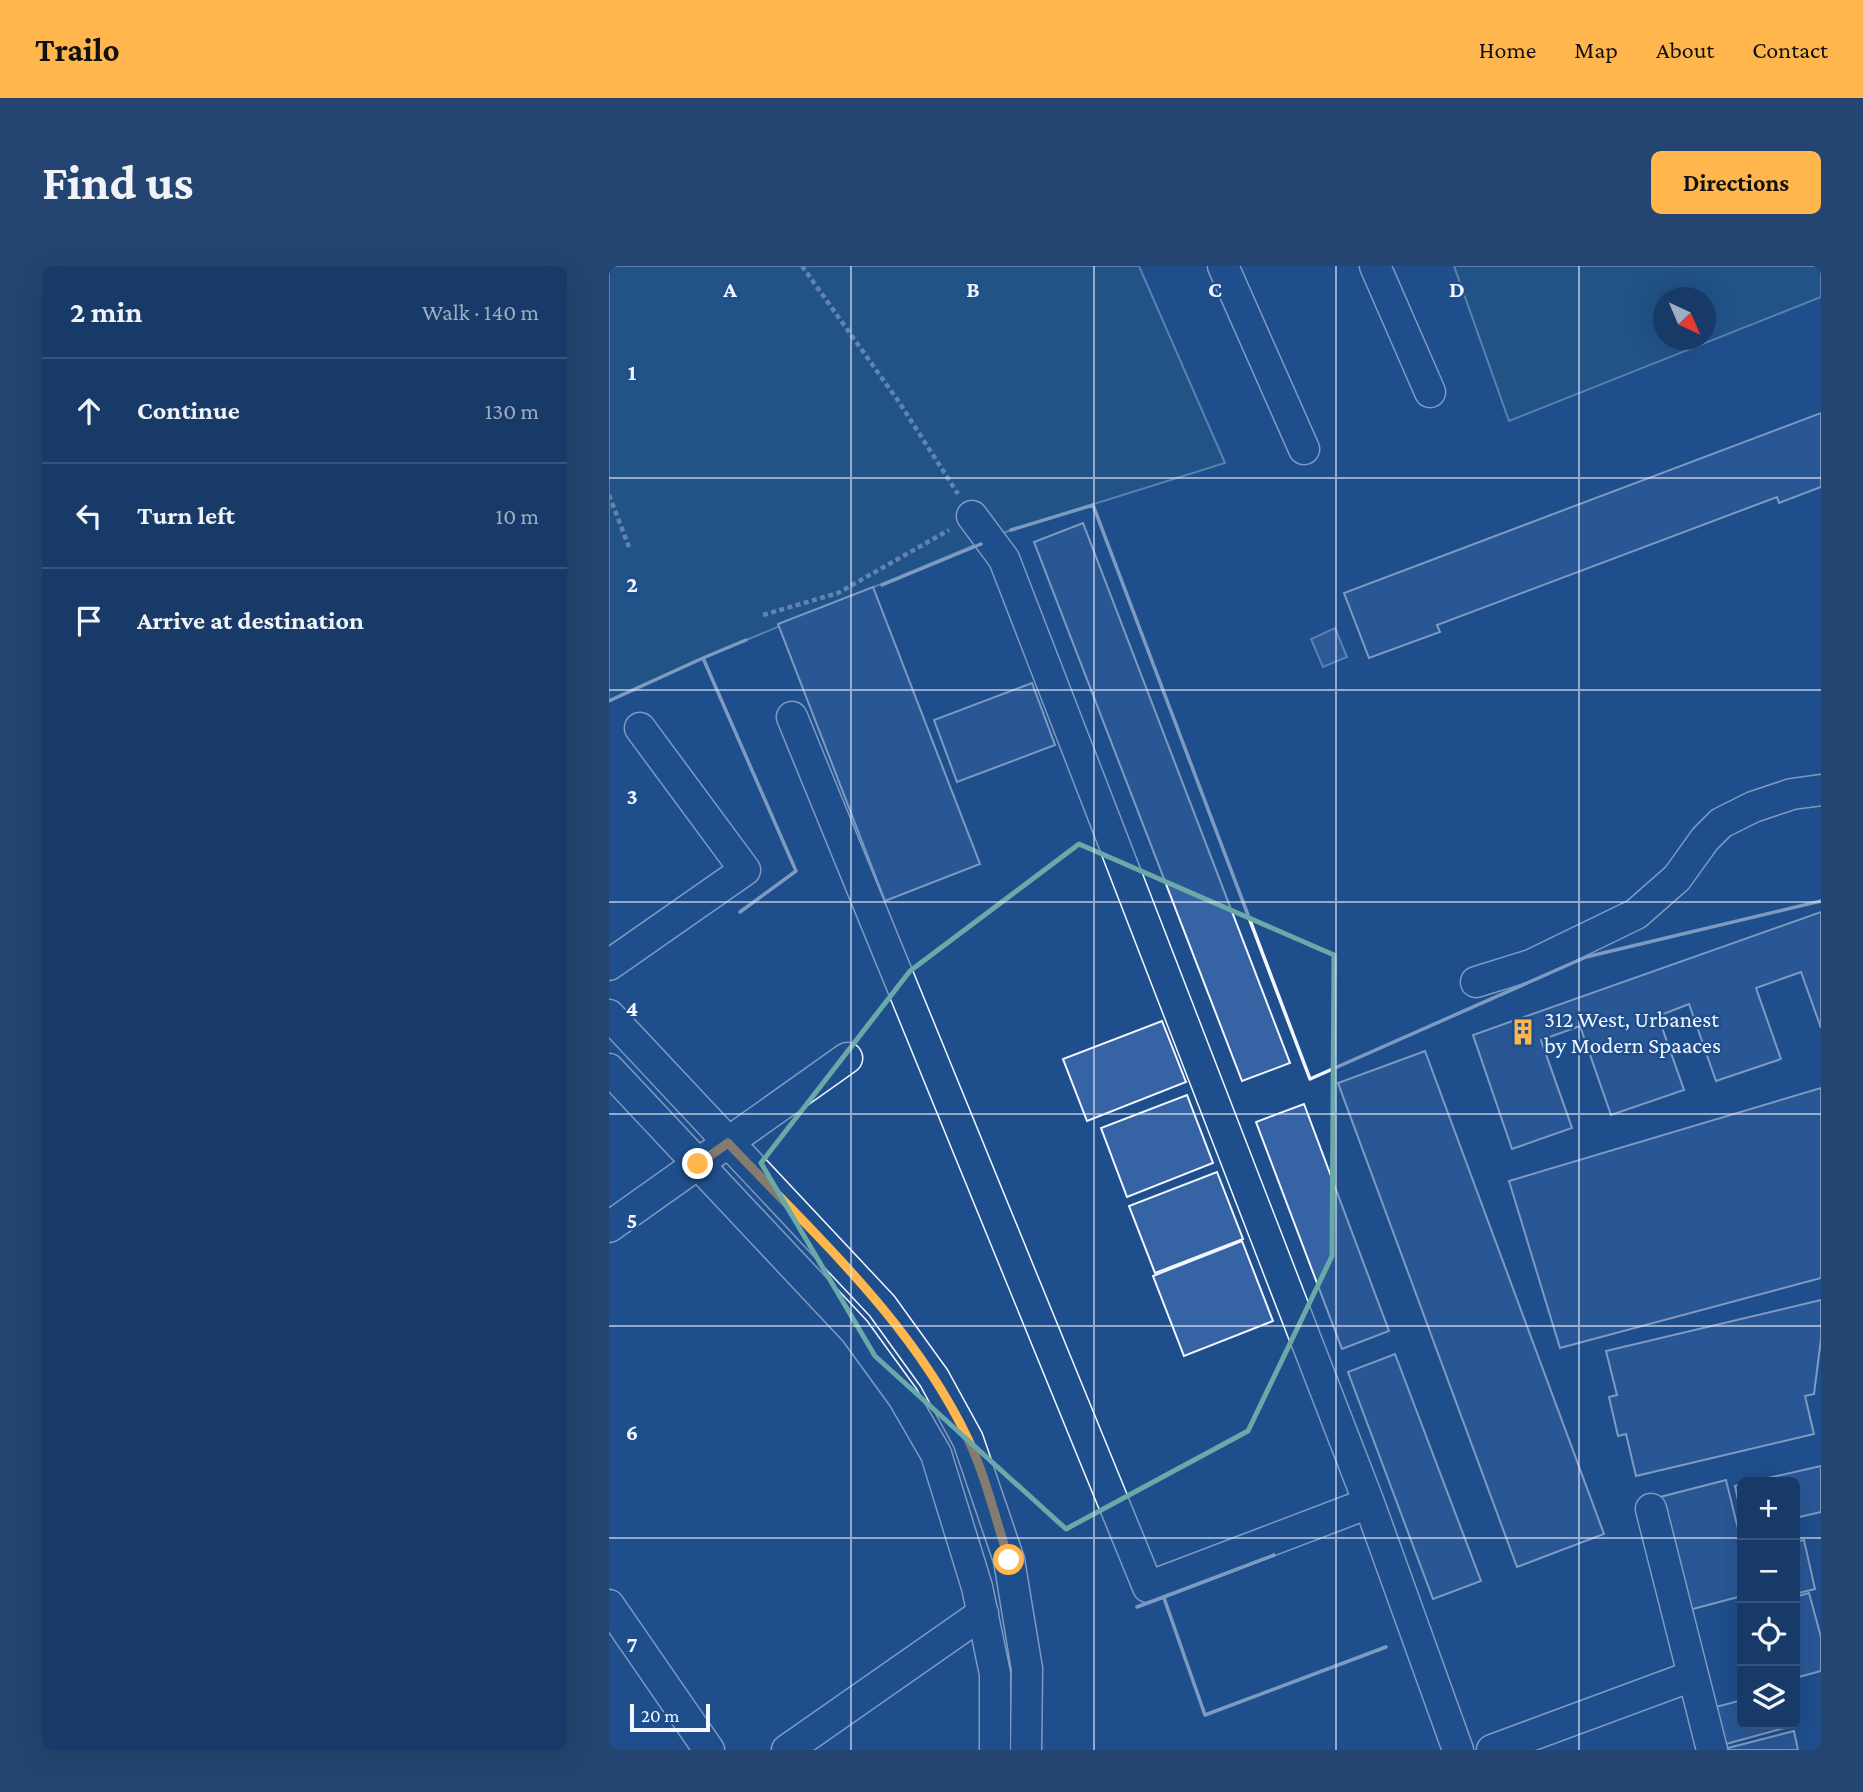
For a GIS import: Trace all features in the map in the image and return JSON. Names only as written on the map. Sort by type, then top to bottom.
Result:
[{"type":"street","points":[[1223,266],[1304,449]]},
{"type":"street","points":[[1375,266],[1430,392]]},
{"type":"street","points":[[972,516],[1004,559],[1369,1503],[1458,1750]]},
{"type":"street","points":[[792,717],[1148,1587],[1369,1503]]},
{"type":"street","points":[[609,965],[745,870],[640,728]]},
{"type":"street","points":[[1476,982],[1531,965],[1636,914],[1677,878],[1705,839],[1721,823],[1753,807],[1792,794],[1821,790]]},
{"type":"street","points":[[609,1015],[882,1306],[934,1378],[968,1440],[1009,1560],[1027,1669],[1026,1750]]},
{"type":"street","points":[[609,1227],[847,1058]]},
{"type":"street","points":[[609,1069],[855,1331],[903,1397],[936,1454],[983,1613],[995,1674],[995,1750]]},
{"type":"street","points":[[1651,1509],[1712,1750]]},
{"type":"street","points":[[609,1605],[709,1750]]},
{"type":"street","points":[[787,1750],[983,1613]]},
{"type":"street","points":[[1492,1750],[1692,1676]]},
{"type":"path","points":[[763,615],[838,593],[972,516],[899,402],[802,266]]},
{"type":"path","points":[[609,495],[629,547]]},
{"type":"highlighted area","points":[[1079,844],[1334,955],[1332,1256],[1248,1431],[1066,1529],[875,1356],[761,1163],[910,971]]},
{"type":"shaded area","points":[[609,266],[1139,266],[1225,463],[1011,530],[703,658],[609,701]]},
{"type":"shaded area","points":[[1454,266],[1821,266],[1821,297],[1716,339],[1716,287],[1653,287],[1653,350],[1688,350],[1509,421]]},
{"type":"shaded area","points":[[1335,628],[1347,657],[1323,667],[1311,639]]},
{"type":"building","points":[[1821,413],[1821,487],[1779,503],[1777,497],[1437,625],[1440,632],[1369,658],[1344,593]]},
{"type":"building","points":[[1083,523],[1290,1063],[1242,1081],[1034,542]]},
{"type":"building","points":[[873,587],[980,864],[885,901],[778,624]]},
{"type":"building","points":[[1032,683],[1055,745],[957,782],[934,720]]},
{"type":"building","name":"312 West, Urbanest by Modern Spaaces","points":[[1821,912],[1821,1028],[1801,972],[1756,988],[1781,1059],[1716,1081],[1689,1004],[1658,1016],[1684,1090],[1611,1115],[1580,1026],[1541,1040],[1572,1128],[1512,1149],[1473,1035]]},
{"type":"building","points":[[1162,1021],[1186,1082],[1087,1121],[1063,1059]]},
{"type":"building","points":[[1425,1051],[1604,1534],[1517,1567],[1338,1083]]},
{"type":"building","points":[[1821,1088],[1821,1278],[1560,1348],[1509,1181]]},
{"type":"building","points":[[1187,1095],[1213,1163],[1127,1197],[1101,1128]]},
{"type":"building","points":[[1304,1104],[1389,1331],[1342,1349],[1256,1122]]},
{"type":"building","points":[[1217,1172],[1243,1239],[1155,1273],[1129,1206]]},
{"type":"building","points":[[1242,1241],[1273,1321],[1184,1356],[1153,1276]]},
{"type":"building","points":[[1821,1300],[1821,1339],[1814,1394],[1805,1396],[1814,1434],[1636,1476],[1626,1434],[1618,1436],[1609,1397],[1617,1395],[1606,1351]]},
{"type":"building","points":[[1395,1354],[1481,1581],[1433,1599],[1348,1372]]},
{"type":"building","points":[[1821,1466],[1821,1512],[1800,1517],[1800,1477],[1772,1477]]},
{"type":"building","points":[[1726,1480],[1737,1525],[1737,1597],[1689,1610],[1660,1497]]},
{"type":"building","points":[[1804,1540],[1815,1589],[1800,1593],[1800,1541]]},
{"type":"building","points":[[1809,1593],[1821,1637],[1821,1671],[1800,1677],[1800,1603],[1800,1596]]},
{"type":"building","points":[[1737,1701],[1737,1729],[1781,1729],[1726,1744],[1716,1707]]},
{"type":"building","points":[[1794,1731],[1798,1750],[1728,1748]]},
{"type":"wall","points":[[1011,530],[1093,505],[1310,1079],[1586,957],[1821,901]]},
{"type":"wall","points":[[882,585],[981,544]]},
{"type":"wall","points":[[740,912],[796,871],[703,658],[746,640]]},
{"type":"wall","points":[[609,701],[703,658]]},
{"type":"wall","points":[[1137,1607],[1274,1555]]},
{"type":"wall","points":[[1164,1598],[1205,1715],[1386,1647]]},
{"type":"place","name":"312 West, Urbanest by Modern Spaaces","points":[[1523,1032]]},
{"type":"route","points":[[698,1164],[728,1143],[882,1306],[934,1378],[968,1440],[1009,1560]]}]
